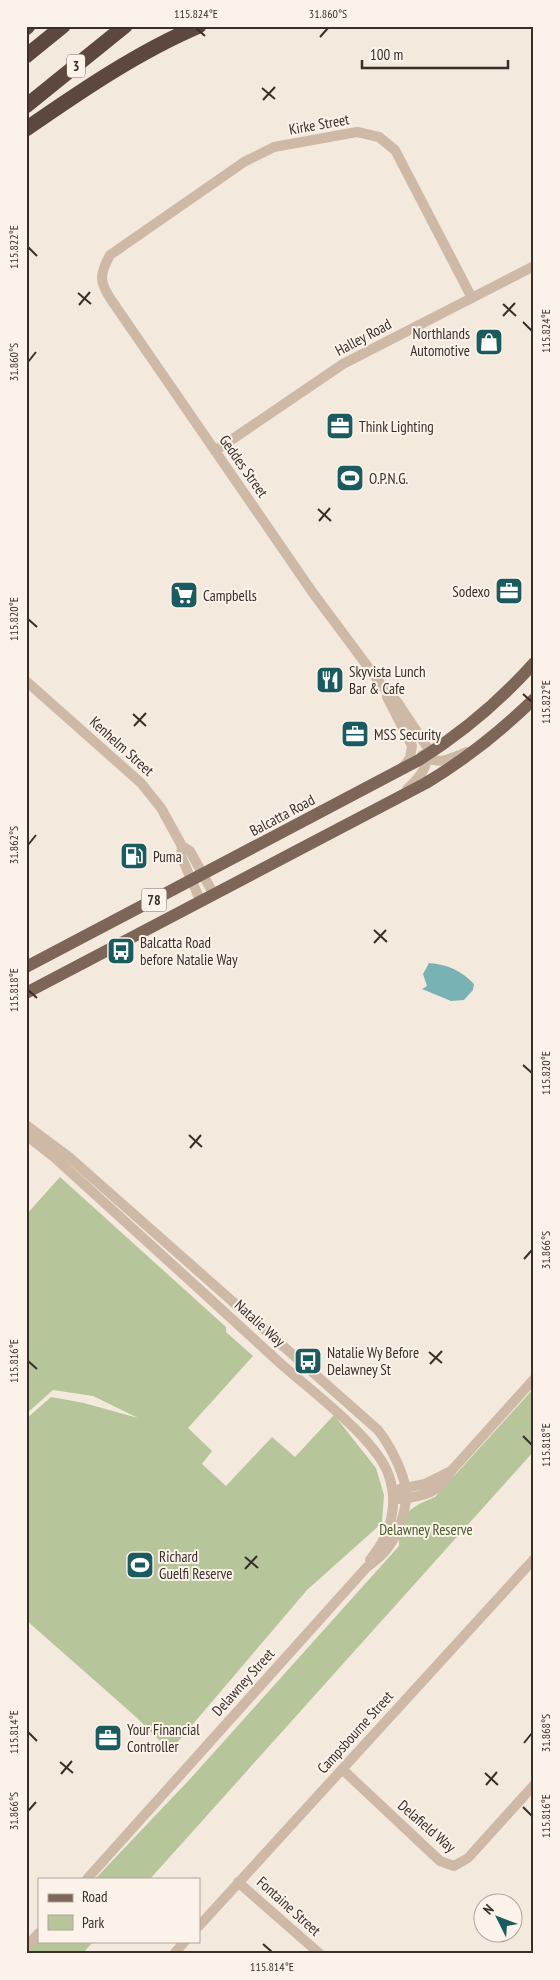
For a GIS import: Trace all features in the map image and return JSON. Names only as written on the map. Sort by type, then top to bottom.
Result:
[{"type":"highway","points":[[26,56],[64,26]]},
{"type":"highway","name":"3","points":[[26,106],[125,26]]},
{"type":"highway","points":[[26,129],[79,92],[173,37],[199,26]]},
{"type":"main road","name":"Balcatta Road","points":[[26,967],[400,770],[443,745],[491,707],[534,663]]},
{"type":"main road","name":"78","points":[[26,993],[202,902],[445,772],[509,723],[534,699]]},
{"type":"street","name":"Kirke Street","points":[[110,255],[258,154],[274,147],[357,132],[379,137],[395,150],[472,298]]},
{"type":"street","name":"Geddes Street","points":[[110,255],[101,271],[104,290],[313,593],[383,687],[398,703],[426,754]]},
{"type":"street","name":"Halley Road","points":[[215,451],[343,364],[534,267]]},
{"type":"street","name":"Kenhelm Street","points":[[26,681],[141,782],[161,808],[182,846],[190,851],[214,895]]},
{"type":"street","name":"Geddes Street","points":[[383,687],[412,746],[426,754]]},
{"type":"street","points":[[400,770],[410,758],[412,746]]},
{"type":"street","points":[[426,754],[432,761],[446,760],[479,747]]},
{"type":"street","points":[[397,799],[425,770],[426,754]]},
{"type":"street","name":"Kenhelm Street","points":[[182,846],[181,856],[202,902]]},
{"type":"street","name":"Natalie Way","points":[[26,1125],[69,1157],[378,1430],[390,1447],[398,1465],[405,1493]]},
{"type":"street","name":"Natalie Way","points":[[26,1135],[60,1163],[368,1441],[384,1463],[393,1495],[392,1512],[385,1538],[366,1568]]},
{"type":"street","points":[[393,1495],[438,1489],[446,1482],[452,1470],[534,1379]]},
{"type":"street","name":"Delawney Street","points":[[87,1878],[366,1568],[381,1556],[391,1542],[400,1522],[405,1493]]},
{"type":"street","name":"Campsbourne Street","points":[[200,1925],[534,1559]]},
{"type":"street","name":"Delafield Way","points":[[342,1769],[440,1861],[454,1866],[468,1858],[534,1785]]},
{"type":"street","name":"Fontaine Street","points":[[238,1882],[320,1954]]},
{"type":"street","points":[[26,1947],[38,1933]]},
{"type":"street","points":[[174,1954],[184,1942]]},
{"type":"green space","points":[[60,1177],[226,1327],[226,1332],[253,1356],[188,1428],[212,1451],[202,1464],[226,1486],[272,1437],[295,1457],[334,1415],[376,1468],[384,1495],[382,1523],[307,1590],[170,1751],[136,1717],[26,1620],[26,1419],[51,1397],[84,1403],[138,1418],[93,1396],[53,1390],[26,1414],[26,1215]]},
{"type":"green space","name":"Delawney Reserve","points":[[534,1388],[534,1451],[151,1878],[96,1878],[190,1779],[399,1546],[400,1527],[406,1514],[411,1509],[435,1497]]},
{"type":"green space","points":[[38,1939],[38,1942],[93,1942],[82,1954],[26,1954],[26,1951]]},
{"type":"water","points":[[429,963],[454,969],[464,975],[474,984],[473,990],[464,1000],[451,1001],[422,989],[427,986],[423,974]]},
{"type":"place","name":"Northlands Automotive","points":[[489,342]]},
{"type":"place","name":"Think Lighting","points":[[340,426]]},
{"type":"place","name":"O.P.N.G.","points":[[350,478]]},
{"type":"place","name":"Sodexo","points":[[509,591]]},
{"type":"place","name":"Campbells","points":[[184,595]]},
{"type":"place","name":"Skyvista Lunch Bar & Cafe","points":[[330,680]]},
{"type":"place","name":"MSS Security","points":[[355,734]]},
{"type":"place","name":"Puma","points":[[134,856]]},
{"type":"place","name":"Balcatta Road before Natalie Way","points":[[121,951]]},
{"type":"place","name":"Natalie Wy Before Delawney St","points":[[308,1361]]},
{"type":"place","name":"Richard Guelfi Reserve","points":[[140,1565]]},
{"type":"place","name":"Your Financial Controller","points":[[108,1738]]}]
